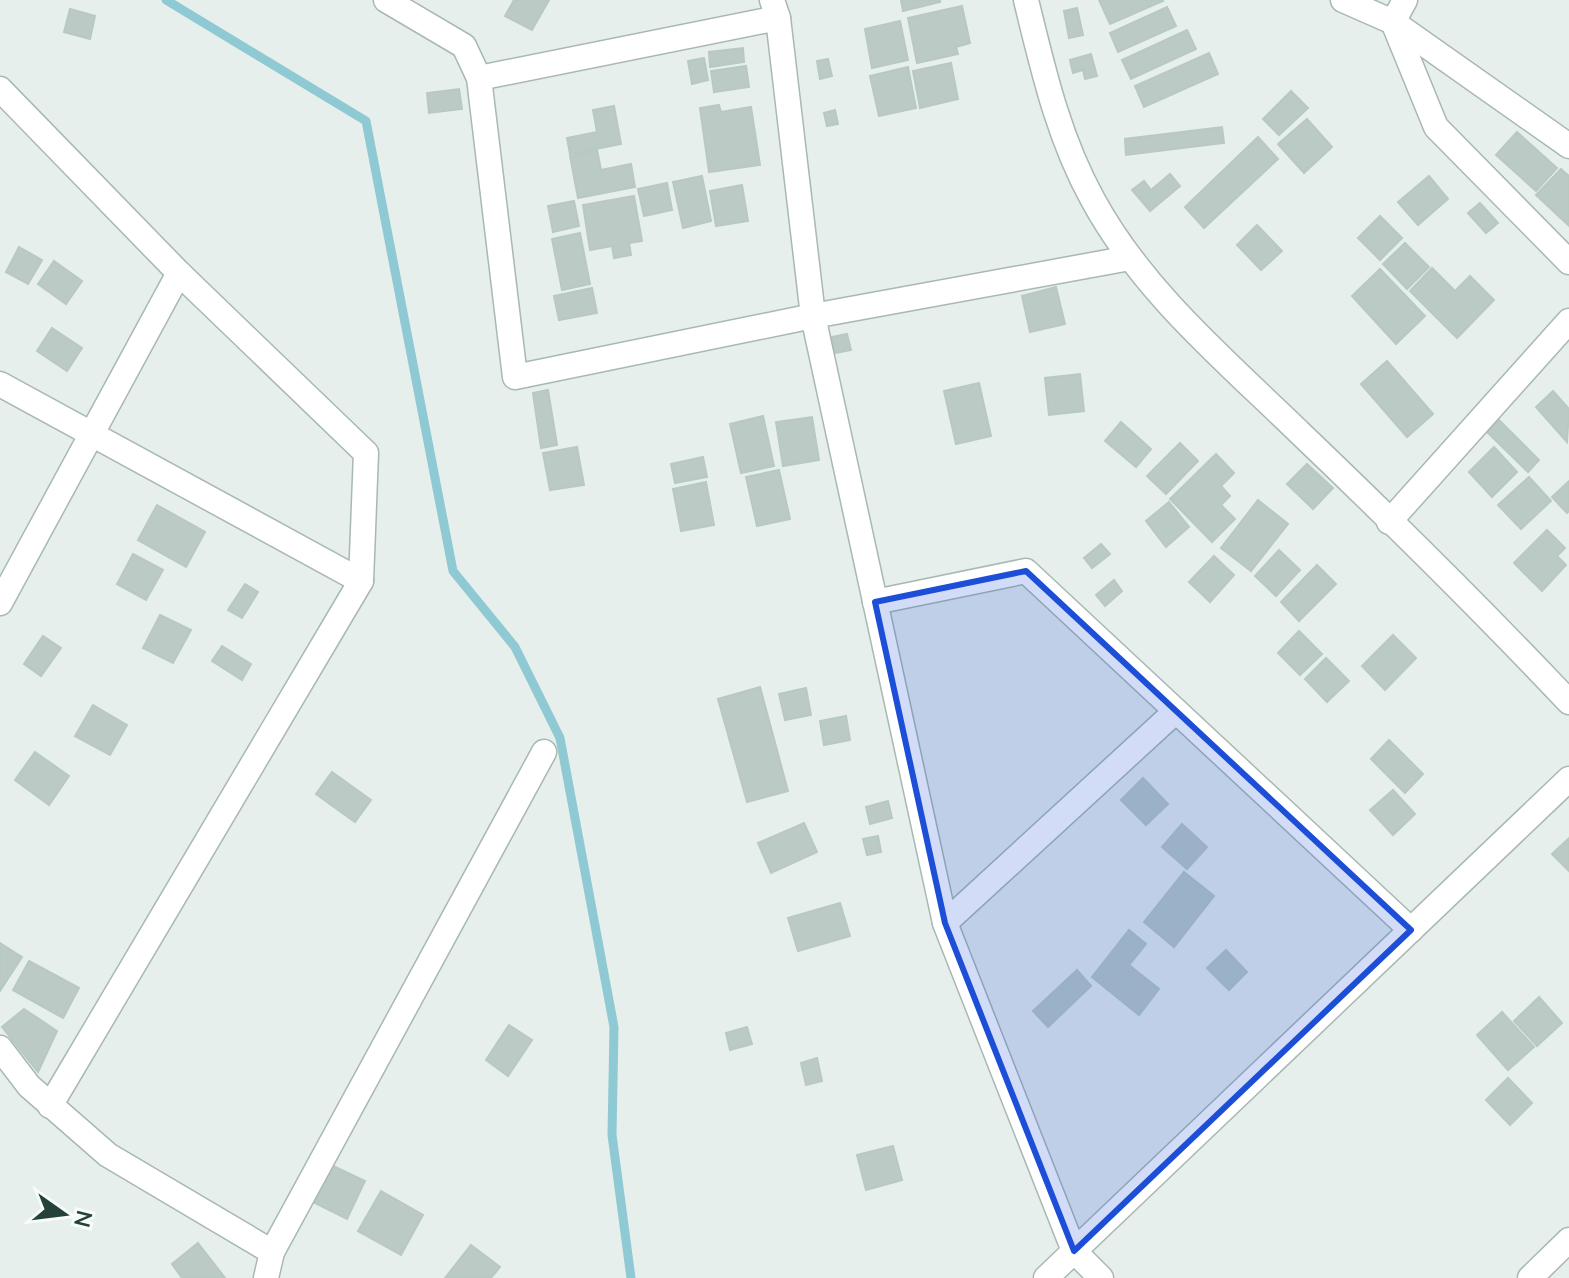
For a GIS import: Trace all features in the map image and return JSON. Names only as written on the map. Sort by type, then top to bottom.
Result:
[{"type":"street","points":[[386,0],[464,46],[479,78],[515,377],[813,316],[1130,258]]},
{"type":"street","points":[[1026,0],[1054,110],[1069,152],[1093,201],[1130,258],[1153,287],[1485,613],[1569,702]]},
{"type":"street","points":[[1343,0],[1393,22],[1569,146]]},
{"type":"street","points":[[1393,22],[1405,0]]},
{"type":"street","points":[[479,78],[775,9],[813,316],[945,923],[1074,1251],[1101,1278]]},
{"type":"street","points":[[1393,22],[1436,127],[1569,262]]},
{"type":"street","points":[[0,89],[179,273],[366,453],[361,581],[50,1106]]},
{"type":"street","points":[[0,603],[179,273]]},
{"type":"street","points":[[1389,522],[1569,321]]},
{"type":"street","points":[[0,384],[361,581]]},
{"type":"street","points":[[875,602],[1026,571],[1411,930]]},
{"type":"street","points":[[945,923],[1176,711]]},
{"type":"street","points":[[266,1278],[272,1252],[544,752]]},
{"type":"street","points":[[1046,1278],[1569,779]]},
{"type":"street","points":[[0,1048],[50,1106],[108,1155],[272,1252]]},
{"type":"street","points":[[1530,1278],[1569,1240]]},
{"type":"highlighted area","points":[[1026,571],[1411,930],[1074,1251],[945,923],[875,602]]},
{"type":"building","points":[[514,0],[549,0],[532,30],[505,16]]},
{"type":"building","points":[[901,0],[940,0],[940,2],[903,11]]},
{"type":"building","points":[[1099,0],[1162,0],[1163,1],[1110,24]]},
{"type":"building","points":[[962,6],[970,43],[956,47],[958,54],[917,63],[908,18]]},
{"type":"building","points":[[1167,7],[1176,26],[1118,52],[1110,33]]},
{"type":"building","points":[[1077,8],[1083,35],[1069,38],[1064,11]]},
{"type":"building","points":[[70,9],[95,16],[90,39],[64,32]]},
{"type":"building","points":[[900,21],[908,60],[872,68],[865,29]]},
{"type":"building","points":[[1187,30],[1196,49],[1131,79],[1122,60]]},
{"type":"building","points":[[743,48],[744,62],[710,67],[709,52]]},
{"type":"building","points":[[1209,53],[1218,74],[1144,107],[1135,86]]},
{"type":"building","points":[[1091,54],[1097,76],[1085,79],[1083,70],[1073,73],[1070,60]]},
{"type":"building","points":[[704,58],[708,80],[692,84],[688,61]]},
{"type":"building","points":[[828,59],[832,76],[820,79],[817,61]]},
{"type":"building","points":[[951,63],[958,99],[920,108],[913,71]]},
{"type":"building","points":[[746,66],[749,87],[714,92],[711,71]]},
{"type":"building","points":[[908,67],[916,108],[879,116],[870,76]]},
{"type":"building","points":[[459,89],[462,109],[429,113],[427,93]]},
{"type":"building","points":[[1291,91],[1308,108],[1279,135],[1263,119]]},
{"type":"building","points":[[719,105],[721,112],[751,107],[760,165],[709,172],[700,108]]},
{"type":"building","points":[[614,106],[621,144],[570,154],[567,138],[597,132],[593,110]]},
{"type":"building","points":[[835,110],[838,124],[827,126],[824,113]]},
{"type":"building","points":[[1307,119],[1332,147],[1304,173],[1278,144]]},
{"type":"building","points":[[1222,127],[1224,143],[1126,155],[1125,139]]},
{"type":"building","points":[[1517,132],[1557,168],[1536,191],[1496,155]]},
{"type":"building","points":[[1258,137],[1278,159],[1204,228],[1185,207]]},
{"type":"building","points":[[597,150],[601,170],[631,164],[635,187],[578,198],[570,156]]},
{"type":"building","points":[[1561,169],[1569,176],[1569,226],[1536,195]]},
{"type":"building","points":[[1170,174],[1180,186],[1150,211],[1132,190],[1144,181],[1151,190]]},
{"type":"building","points":[[702,176],[711,221],[683,228],[673,182]]},
{"type":"building","points":[[1429,176],[1448,199],[1418,225],[1398,202]]},
{"type":"building","points":[[667,183],[672,210],[644,216],[638,189]]},
{"type":"building","points":[[742,185],[748,221],[716,226],[710,191]]},
{"type":"building","points":[[634,196],[642,241],[629,243],[631,255],[614,258],[612,246],[590,250],[583,205]]},
{"type":"building","points":[[574,201],[579,226],[553,232],[548,206]]},
{"type":"building","points":[[1480,203],[1498,223],[1486,233],[1468,213]]},
{"type":"building","points":[[1380,216],[1402,238],[1380,260],[1358,238]]},
{"type":"building","points":[[1257,225],[1282,251],[1261,270],[1237,245]]},
{"type":"building","points":[[580,233],[590,284],[562,290],[552,239]]},
{"type":"building","points":[[1405,243],[1429,267],[1407,289],[1383,264]]},
{"type":"building","points":[[19,247],[42,260],[28,284],[6,272]]},
{"type":"building","points":[[54,261],[82,281],[66,304],[38,284]]},
{"type":"building","points":[[1432,268],[1455,291],[1470,276],[1494,300],[1457,338],[1410,291]]},
{"type":"building","points":[[1380,269],[1425,316],[1396,344],[1352,296]]},
{"type":"building","points":[[1056,287],[1065,324],[1030,332],[1022,296]]},
{"type":"building","points":[[592,288],[597,313],[559,320],[554,296]]},
{"type":"building","points":[[52,328],[82,348],[67,371],[37,351]]},
{"type":"building","points":[[847,334],[851,350],[835,353],[832,337]]},
{"type":"building","points":[[1387,361],[1433,414],[1407,437],[1361,384]]},
{"type":"building","points":[[1080,374],[1084,411],[1049,415],[1045,378]]},
{"type":"building","points":[[979,383],[991,436],[956,444],[944,391]]},
{"type":"building","points":[[548,390],[557,445],[541,448],[533,393]]},
{"type":"building","points":[[1553,391],[1569,409],[1567,442],[1536,407]]},
{"type":"building","points":[[763,416],[774,466],[741,473],[730,424]]},
{"type":"building","points":[[812,417],[819,460],[783,466],[776,422]]},
{"type":"building","points":[[1499,420],[1539,460],[1528,472],[1487,432]]},
{"type":"building","points":[[1121,422],[1151,449],[1136,467],[1105,441]]},
{"type":"building","points":[[1180,443],[1198,461],[1166,494],[1147,476]]},
{"type":"building","points":[[577,447],[584,485],[550,490],[543,453]]},
{"type":"building","points":[[1494,447],[1517,472],[1492,497],[1469,472]]},
{"type":"building","points":[[1216,454],[1234,473],[1221,486],[1230,496],[1221,505],[1235,519],[1212,542],[1170,499]]},
{"type":"building","points":[[703,457],[707,477],[675,483],[671,464]]},
{"type":"building","points":[[1307,464],[1333,488],[1313,509],[1287,484]]},
{"type":"building","points":[[779,470],[790,519],[757,526],[746,477]]},
{"type":"building","points":[[1529,477],[1551,501],[1521,529],[1498,505]]},
{"type":"building","points":[[1569,481],[1569,511],[1567,513],[1552,497]]},
{"type":"building","points":[[706,482],[714,525],[681,531],[673,489]]},
{"type":"building","points":[[1258,500],[1288,524],[1251,571],[1221,548]]},
{"type":"building","points":[[1169,502],[1189,527],[1166,547],[1146,521]]},
{"type":"building","points":[[157,505],[205,532],[186,567],[138,540]]},
{"type":"building","points":[[1547,530],[1565,548],[1557,556],[1566,565],[1542,591],[1514,563]]},
{"type":"building","points":[[1101,544],[1110,554],[1092,568],[1084,558]]},
{"type":"building","points":[[1279,550],[1300,570],[1276,596],[1255,576]]},
{"type":"building","points":[[133,554],[163,570],[146,600],[117,584]]},
{"type":"building","points":[[1214,556],[1234,575],[1210,602],[1189,582]]},
{"type":"building","points":[[1317,565],[1336,584],[1299,621],[1281,602]]},
{"type":"building","points":[[1114,580],[1122,591],[1105,606],[1096,595]]},
{"type":"building","points":[[245,584],[258,592],[242,618],[228,610]]},
{"type":"building","points":[[160,615],[191,630],[173,663],[143,648]]},
{"type":"building","points":[[1299,631],[1322,654],[1300,675],[1278,653]]},
{"type":"building","points":[[1393,635],[1416,658],[1385,690],[1362,666]]},
{"type":"building","points":[[43,636],[61,648],[41,676],[24,664]]},
{"type":"building","points":[[222,646],[251,664],[242,680],[212,661]]},
{"type":"building","points":[[1326,658],[1349,681],[1327,702],[1305,679]]},
{"type":"building","points":[[760,687],[788,791],[747,802],[718,699]]},
{"type":"building","points":[[806,688],[811,715],[785,720],[779,694]]},
{"type":"building","points":[[93,705],[127,725],[110,755],[75,736]]},
{"type":"building","points":[[846,716],[850,740],[824,745],[820,721]]},
{"type":"building","points":[[1389,740],[1423,774],[1405,793],[1371,759]]},
{"type":"building","points":[[35,752],[69,776],[49,805],[15,780]]},
{"type":"building","points":[[332,772],[371,800],[355,822],[316,794]]},
{"type":"building","points":[[1143,778],[1168,804],[1146,825],[1121,800]]},
{"type":"building","points":[[1393,790],[1415,814],[1393,835],[1370,810]]},
{"type":"building","points":[[888,801],[892,818],[870,824],[866,807]]},
{"type":"building","points":[[804,823],[817,852],[771,873],[758,843]]},
{"type":"building","points":[[1182,824],[1207,847],[1187,869],[1162,847]]},
{"type":"building","points":[[878,836],[881,852],[867,855],[863,839]]},
{"type":"building","points":[[1569,838],[1569,871],[1552,854]]},
{"type":"building","points":[[1184,872],[1214,896],[1174,947],[1144,922]]},
{"type":"building","points":[[840,903],[850,936],[798,951],[788,918]]},
{"type":"building","points":[[1129,930],[1146,944],[1129,965],[1159,989],[1139,1015],[1092,977]]},
{"type":"building","points":[[0,943],[22,957],[0,991]]},
{"type":"building","points":[[1226,950],[1247,972],[1229,990],[1207,968]]},
{"type":"building","points":[[29,961],[79,988],[63,1018],[13,990]]},
{"type":"building","points":[[1077,970],[1091,986],[1048,1027],[1033,1011]]},
{"type":"building","points":[[1539,997],[1562,1023],[1537,1046],[1514,1021]]},
{"type":"building","points":[[24,1009],[57,1031],[38,1072],[2,1027]]},
{"type":"building","points":[[1502,1012],[1534,1047],[1508,1070],[1477,1035]]},
{"type":"building","points":[[509,1025],[532,1040],[508,1076],[486,1060]]},
{"type":"building","points":[[747,1027],[752,1044],[730,1050],[726,1033]]},
{"type":"building","points":[[817,1058],[822,1081],[806,1085],[801,1063]]},
{"type":"building","points":[[1508,1078],[1532,1103],[1510,1125],[1486,1100]]},
{"type":"building","points":[[893,1146],[902,1180],[866,1190],[857,1155]]},
{"type":"building","points":[[331,1165],[365,1181],[347,1219],[313,1202]]},
{"type":"building","points":[[381,1191],[423,1215],[401,1255],[358,1231]]},
{"type":"building","points":[[198,1243],[225,1278],[182,1278],[172,1264]]},
{"type":"building","points":[[471,1245],[500,1267],[491,1278],[445,1278]]},
{"type":"waterway","points":[[166,0],[366,121],[453,571],[515,647],[560,738],[614,1027],[612,1135],[631,1278]]}]
